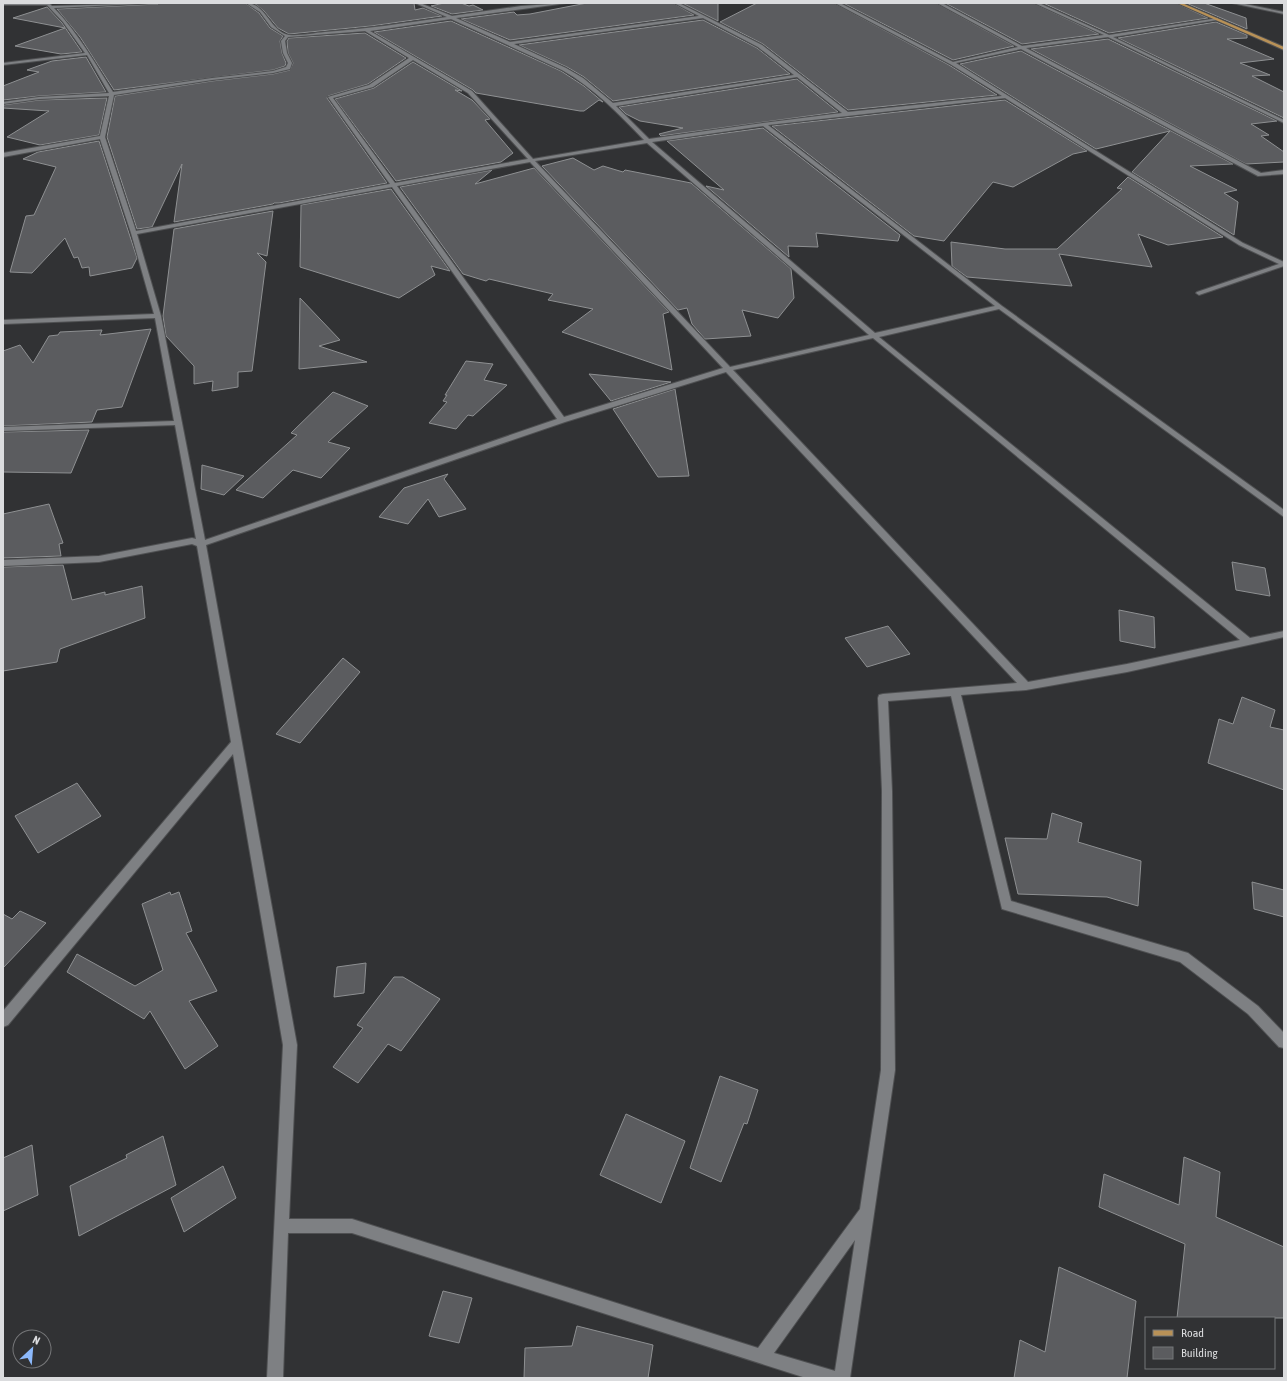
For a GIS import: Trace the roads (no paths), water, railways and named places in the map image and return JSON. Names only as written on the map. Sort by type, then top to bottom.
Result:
[{"type":"main road","points":[[1179,3],[1284,49]]},
{"type":"street","points":[[3,4],[48,5],[156,3]]},
{"type":"street","points":[[248,3],[261,11],[272,26],[287,36],[366,30],[521,7],[565,3]]},
{"type":"street","points":[[417,3],[509,43],[564,69],[581,79],[612,105],[649,142],[873,335],[1248,642]]},
{"type":"street","points":[[513,3],[521,7]]},
{"type":"street","points":[[676,3],[760,46],[796,76],[847,114]]},
{"type":"street","points":[[837,3],[952,63],[1240,244],[1284,264]]},
{"type":"street","points":[[939,3],[1260,175],[1284,172]]},
{"type":"street","points":[[1036,3],[1109,36],[1284,122]]},
{"type":"street","points":[[1234,3],[1284,13]]},
{"type":"street","points":[[48,5],[64,22],[88,54],[112,94],[102,137],[134,233],[158,316],[201,544],[290,1045],[275,1378]]},
{"type":"street","points":[[509,43],[703,17]]},
{"type":"street","points":[[952,63],[1023,47],[1109,36],[1217,19]]},
{"type":"street","points":[[366,30],[470,92],[532,161],[1026,686]]},
{"type":"street","points":[[3,103],[40,98],[112,94],[212,79],[273,72],[288,68],[290,63],[285,53],[283,41],[287,36]]},
{"type":"street","points":[[3,64],[88,54]]},
{"type":"street","points":[[412,58],[371,86],[330,97],[562,420]]},
{"type":"street","points":[[612,105],[796,76]]},
{"type":"street","points":[[134,233],[532,161],[764,124],[1006,97]]},
{"type":"street","points":[[764,124],[1000,307],[1284,514]]},
{"type":"street","points":[[3,155],[102,137]]},
{"type":"street","points":[[1199,293],[1284,264]]},
{"type":"street","points":[[3,563],[99,559],[192,541],[201,544],[562,420],[728,370],[873,335],[1000,307]]},
{"type":"street","points":[[3,322],[158,316]]},
{"type":"street","points":[[3,428],[178,423]]},
{"type":"street","points":[[842,1378],[888,1070],[887,791],[883,698],[1026,686],[1127,668],[1284,634]]},
{"type":"street","points":[[955,692],[1006,905],[1184,957],[1253,1010],[1284,1042]]},
{"type":"street","points":[[3,1021],[236,743]]},
{"type":"street","points":[[761,1357],[868,1211]]},
{"type":"street","points":[[281,1226],[352,1226],[761,1357],[833,1378]]}]
